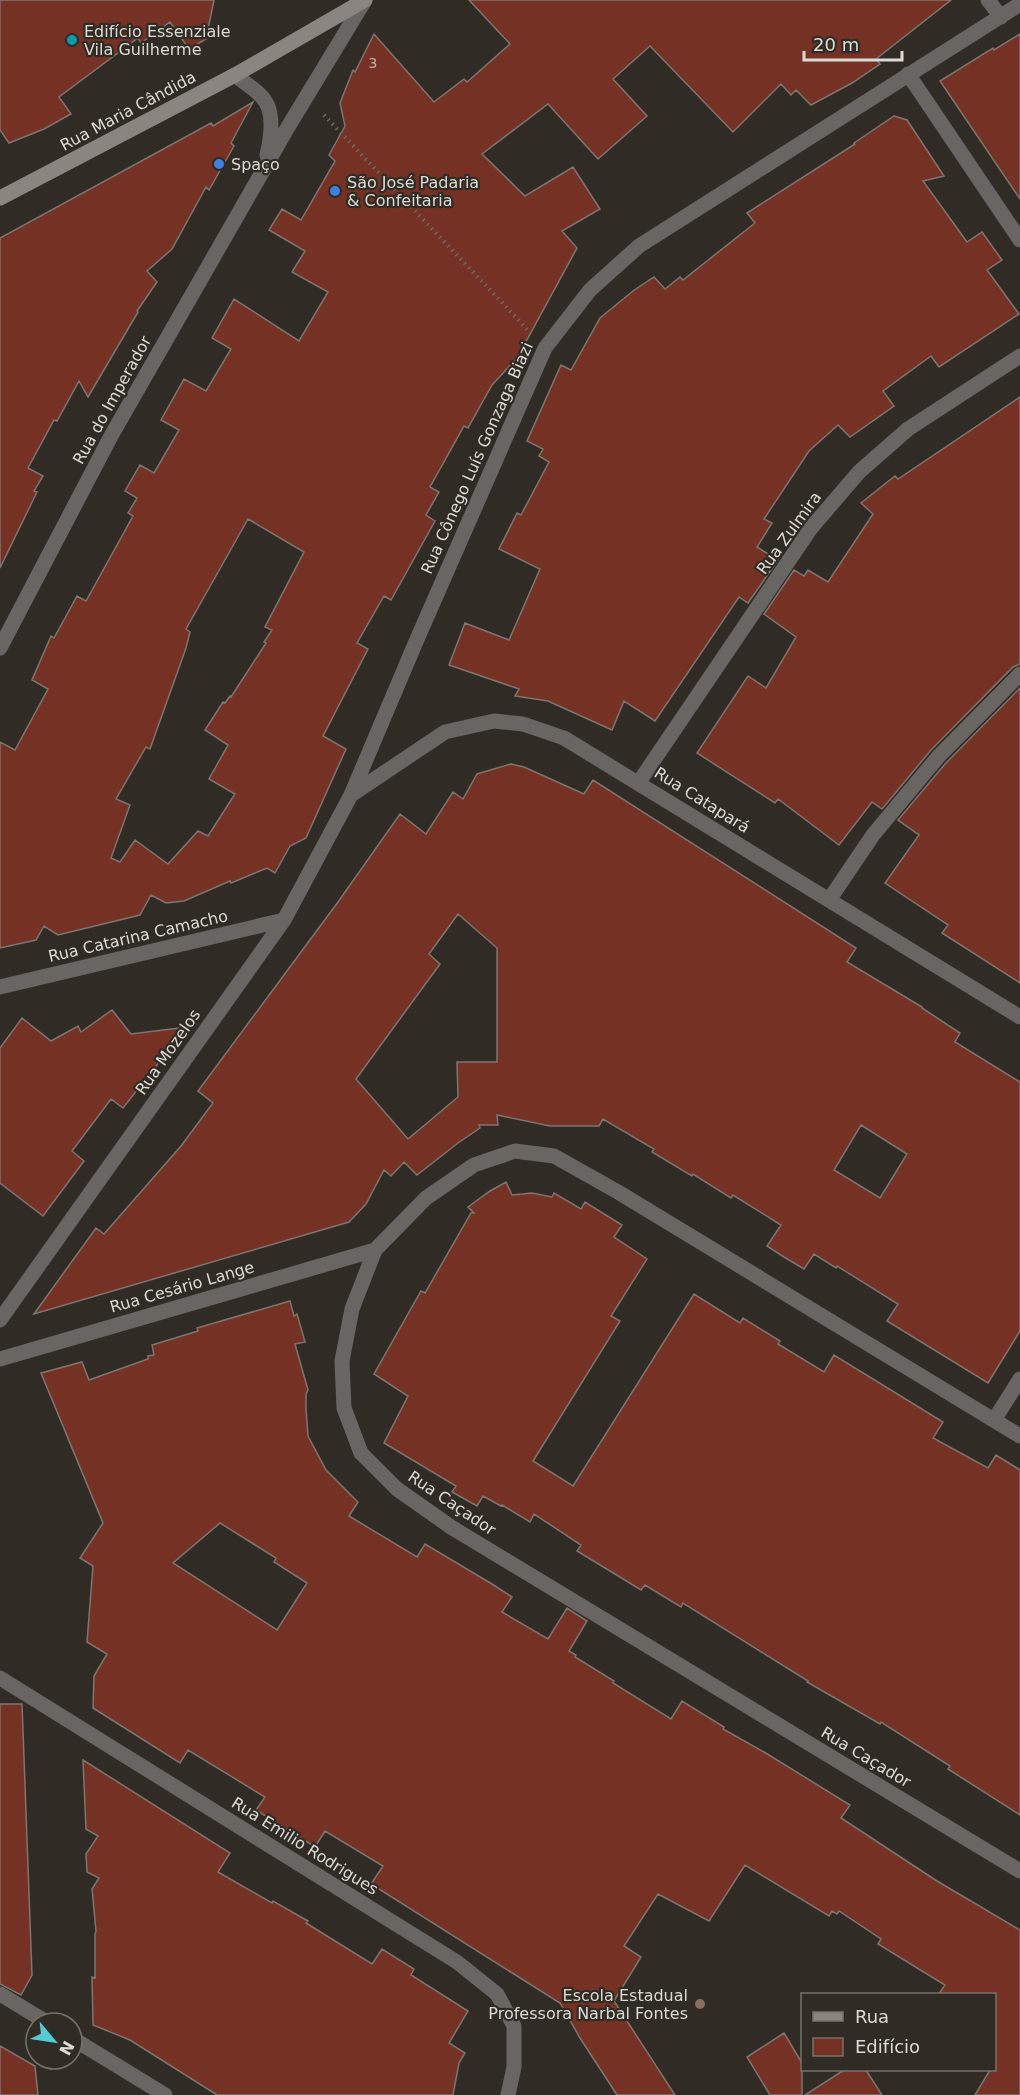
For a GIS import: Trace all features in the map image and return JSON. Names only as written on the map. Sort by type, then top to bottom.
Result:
[{"type":"main road","name":"Rua Maria Cândida","points":[[0,198],[235,75],[365,0]]},
{"type":"street","name":"Rua do Imperador","points":[[0,648],[111,436],[326,63],[365,0]]},
{"type":"street","points":[[988,0],[1001,17]]},
{"type":"street","name":"Rua Cônego Luís Gonzaga Biazi","points":[[351,795],[545,348],[590,290],[639,246],[1020,4]]},
{"type":"street","points":[[908,74],[1020,240]]},
{"type":"street","name":"Rua do Imperador","points":[[235,75],[264,98],[270,112],[270,141],[262,173]]},
{"type":"street","name":"Rua Zulmira","points":[[639,782],[811,528],[858,472],[908,429],[1020,356]]},
{"type":"street","points":[[829,900],[873,835],[938,757],[1020,674]]},
{"type":"street","name":"Rua Catapará","points":[[351,795],[445,732],[494,721],[523,724],[564,738],[639,782],[1020,1017]]},
{"type":"street","name":"Rua Mozelos","points":[[0,1320],[284,920],[351,795]]},
{"type":"street","name":"Rua Catarina Camacho","points":[[0,987],[284,920]]},
{"type":"street","name":"Rua Caçador","points":[[1020,1436],[618,1192],[554,1156],[515,1151],[474,1165],[426,1198],[375,1250],[352,1309],[342,1361],[344,1408],[361,1453],[398,1489],[451,1527],[1020,1871]]},
{"type":"street","name":"Rua Cesário Lange","points":[[0,1359],[375,1250]]},
{"type":"street","points":[[994,1420],[1020,1379]]},
{"type":"street","name":"Rua Emilio Rodrigues","points":[[0,1678],[457,1962],[496,1994],[514,2026],[514,2067],[508,2095]]},
{"type":"street","points":[[0,1994],[28,2011]]},
{"type":"street","points":[[84,2045],[165,2095]]},
{"type":"path","points":[[324,115],[545,348]]},
{"type":"building","points":[[0,0],[214,0],[206,39],[189,49],[170,22],[141,43],[138,38],[59,97],[71,114],[44,129],[9,143],[0,130]]},
{"type":"building","points":[[469,0],[951,0],[876,59],[880,64],[852,83],[811,105],[796,90],[791,95],[781,84],[733,132],[650,46],[613,79],[647,116],[598,159],[548,104],[482,154],[525,196],[573,167],[600,209],[562,231],[577,248],[517,358],[492,385],[468,428],[464,426],[430,487],[439,492],[426,515],[435,521],[391,600],[384,596],[357,643],[368,649],[323,736],[346,749],[306,838],[290,846],[275,873],[267,868],[184,901],[166,903],[151,895],[140,915],[58,935],[44,926],[36,940],[0,948],[0,742],[15,750],[48,689],[32,680],[51,636],[54,638],[77,596],[86,601],[133,516],[128,513],[137,498],[125,491],[140,465],[154,473],[179,430],[161,420],[184,379],[206,391],[231,349],[212,338],[234,299],[299,341],[328,292],[292,272],[305,251],[269,230],[282,209],[301,220],[335,161],[329,155],[345,126],[340,103],[353,70],[355,72],[374,34],[434,102],[464,79],[467,82],[510,44]],"holes":[[[248,519],[304,552],[265,627],[272,630],[264,642],[266,643],[231,697],[225,703],[223,702],[205,730],[228,745],[209,779],[235,794],[208,836],[198,831],[168,864],[135,840],[120,862],[111,858],[130,805],[116,799],[146,747],[150,749],[186,648],[190,632],[186,629]]]},
{"type":"building","points":[[1020,34],[1020,199],[940,81]]},
{"type":"building","points":[[253,102],[231,143],[234,146],[209,190],[206,187],[172,249],[147,271],[157,282],[137,311],[88,397],[79,381],[57,421],[54,420],[28,468],[43,476],[34,491],[37,492],[0,568],[0,238],[211,123],[213,126]]},
{"type":"building","points":[[894,116],[907,120],[944,176],[923,181],[967,242],[982,232],[1002,260],[987,270],[1019,314],[939,367],[931,356],[883,391],[894,406],[850,437],[838,425],[809,451],[764,519],[772,523],[757,547],[778,560],[748,603],[739,597],[655,721],[624,701],[612,730],[548,701],[515,696],[519,689],[449,665],[465,623],[509,640],[540,569],[499,549],[517,513],[521,515],[549,462],[539,456],[543,449],[527,441],[561,365],[571,370],[600,318],[633,291],[654,277],[665,289],[680,277],[683,280],[755,223],[747,213],[855,144]]},
{"type":"building","points":[[1020,397],[1020,664],[1013,667],[931,750],[882,809],[872,802],[839,845],[778,799],[775,803],[697,753],[748,676],[766,688],[796,637],[764,614],[794,570],[804,576],[808,570],[828,582],[873,514],[861,503],[895,476],[898,479]]},
{"type":"building","points":[[1020,688],[1020,983],[942,933],[948,925],[885,883],[919,835],[898,820],[945,764]]},
{"type":"building","points":[[511,764],[524,767],[584,794],[593,780],[856,948],[847,962],[960,1033],[955,1042],[1020,1082],[1020,1331],[988,1383],[887,1321],[898,1304],[814,1254],[804,1269],[784,1257],[767,1246],[781,1225],[733,1195],[731,1198],[693,1174],[692,1176],[652,1152],[654,1149],[603,1119],[599,1126],[550,1126],[497,1115],[498,1125],[479,1125],[480,1128],[417,1175],[404,1162],[391,1176],[384,1170],[366,1204],[349,1222],[34,1314],[96,1228],[104,1234],[181,1146],[213,1103],[198,1091],[400,814],[426,834],[453,792],[463,799],[477,774]],"holes":[[[458,914],[497,948],[497,1062],[457,1062],[458,1097],[408,1139],[356,1079],[440,964],[429,954]],[[861,1125],[907,1154],[880,1198],[834,1170]]]},
{"type":"building","points":[[112,1010],[131,1034],[180,1028],[168,1051],[123,1108],[111,1099],[72,1151],[84,1161],[43,1216],[0,1183],[0,1048],[22,1018],[51,1041],[78,1026],[81,1032]]},
{"type":"building","points":[[506,1182],[512,1195],[532,1193],[552,1197],[554,1193],[581,1209],[585,1202],[622,1225],[614,1237],[647,1259],[611,1316],[620,1321],[533,1461],[573,1486],[694,1294],[740,1323],[743,1318],[780,1341],[778,1344],[824,1372],[834,1355],[943,1422],[933,1438],[988,1468],[996,1455],[1020,1470],[1020,1815],[948,1769],[950,1766],[881,1722],[880,1724],[807,1682],[683,1603],[681,1607],[645,1585],[641,1590],[577,1551],[581,1545],[534,1514],[530,1522],[483,1496],[477,1506],[452,1492],[456,1486],[384,1443],[408,1396],[374,1374],[421,1291],[425,1293],[471,1213],[474,1213],[468,1207]]},
{"type":"building","points":[[290,1301],[294,1316],[297,1314],[305,1342],[295,1344],[308,1390],[306,1409],[308,1436],[326,1470],[358,1502],[349,1516],[417,1557],[425,1544],[492,1584],[512,1597],[502,1612],[548,1639],[567,1608],[587,1621],[569,1651],[576,1655],[575,1657],[671,1719],[682,1701],[724,1727],[723,1729],[850,1805],[841,1818],[937,1881],[1020,1930],[1020,2095],[975,2095],[989,2071],[996,2071],[996,1993],[939,1993],[945,1985],[878,1944],[881,1939],[839,1911],[837,1914],[832,1911],[829,1916],[745,1865],[709,1921],[658,1894],[624,1946],[641,1957],[614,2001],[675,2095],[617,2095],[560,2003],[371,1884],[383,1866],[325,1831],[315,1847],[256,1810],[265,1797],[188,1750],[180,1763],[93,1708],[94,1676],[107,1654],[87,1642],[93,1566],[80,1558],[103,1523],[41,1373],[82,1362],[89,1380],[148,1359],[148,1356],[154,1355],[152,1345],[198,1331],[197,1328]],"holes":[[[220,1523],[276,1558],[274,1562],[307,1583],[277,1630],[173,1563]]]},
{"type":"building","points":[[0,1704],[22,1704],[32,1975],[21,1995],[0,1984]]},
{"type":"building","points":[[83,1760],[230,1853],[218,1872],[308,1921],[306,1923],[372,1964],[382,1949],[414,1969],[411,1975],[468,2011],[449,2043],[465,2053],[459,2063],[453,2095],[217,2095],[130,2040],[93,2025],[92,1977],[95,1978],[96,1931],[92,1889],[99,1878],[87,1872],[86,1854],[98,1836],[86,1829]]},
{"type":"building","points":[[784,2033],[801,2061],[802,2095],[770,2095],[747,2057]]},
{"type":"building","points":[[0,2046],[24,2060],[24,2071],[36,2071],[38,2095],[0,2095]]},
{"type":"building","points":[[842,2071],[867,2071],[882,2095],[805,2095]]},
{"type":"place","name":"Edifício Essenziale Vila Guilherme","points":[[72,40]]},
{"type":"place","name":"Spaço","points":[[219,164]]},
{"type":"place","name":"São José Padaria & Confeitaria","points":[[335,191]]},
{"type":"place","name":"Escola Estadual Professora Narbal Fontes","points":[[700,2004]]}]
